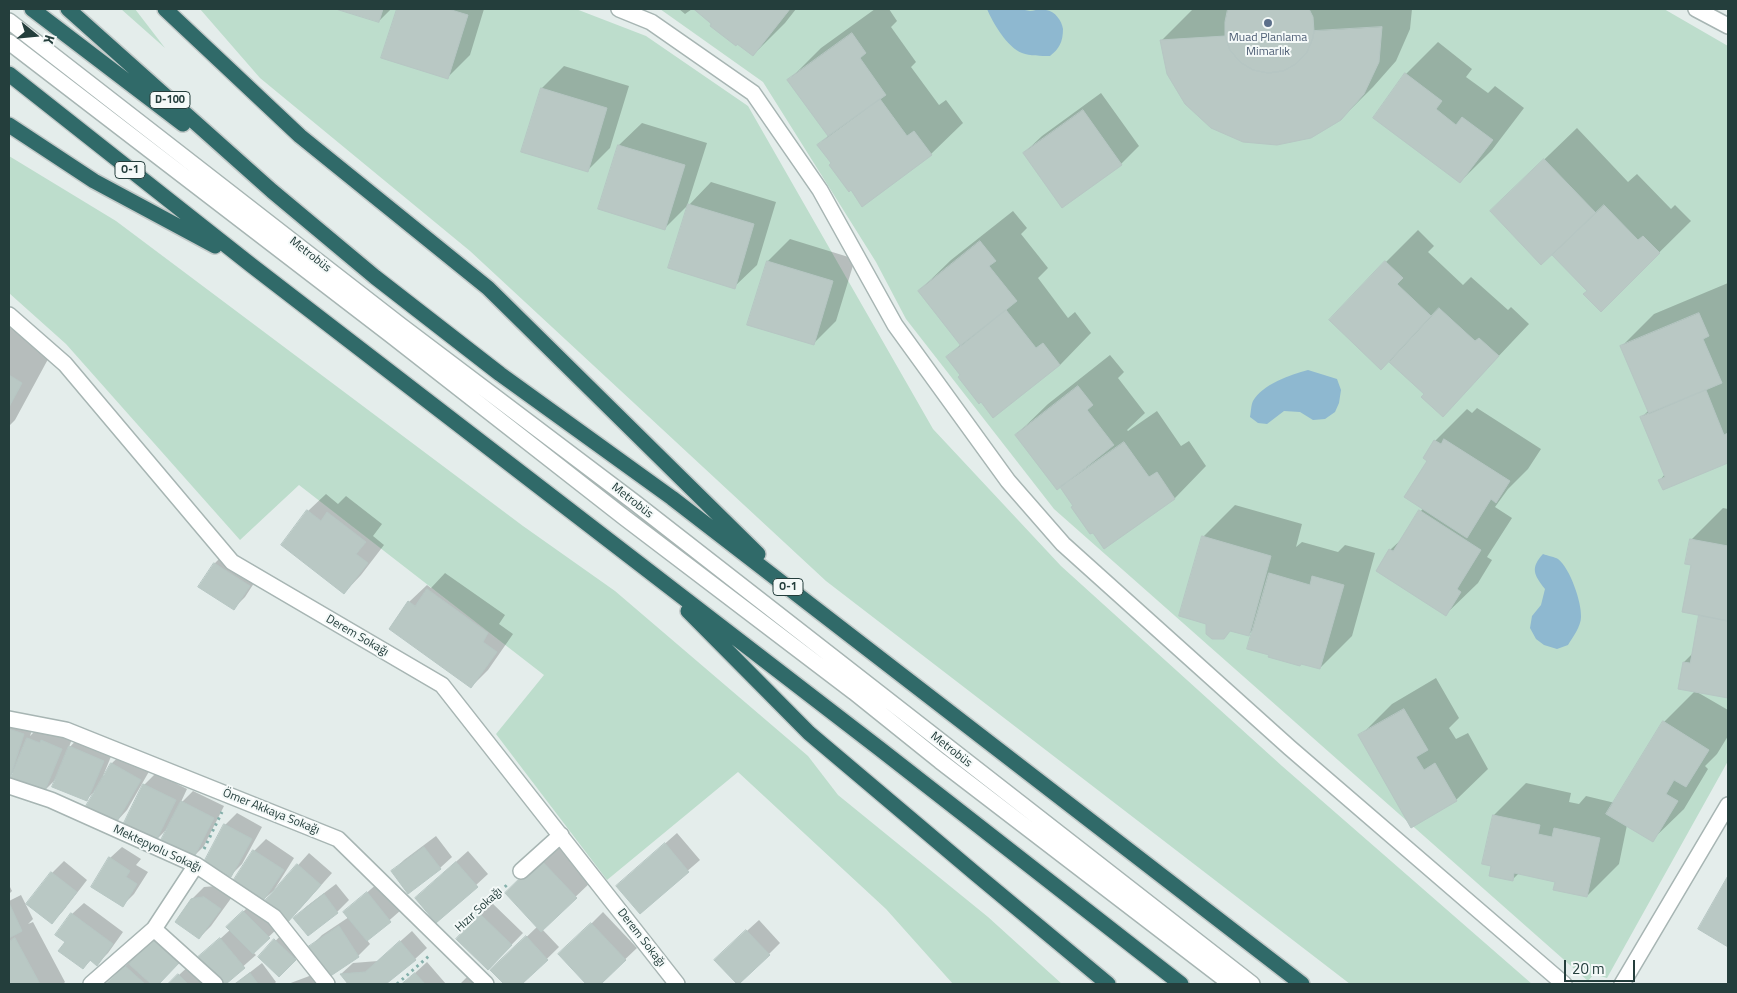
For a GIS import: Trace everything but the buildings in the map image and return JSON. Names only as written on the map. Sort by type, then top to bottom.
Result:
[{"type":"highway","name":"O-1","points":[[32,9],[272,191],[375,277],[500,374],[672,498],[1302,984]]},
{"type":"highway","name":"D-100","points":[[68,9],[272,191]]},
{"type":"highway","points":[[165,9],[300,136],[488,288],[807,602]]},
{"type":"highway","name":"O-1","points":[[9,74],[251,265],[1181,984]]},
{"type":"highway","points":[[9,126],[94,181],[251,265]]},
{"type":"highway","points":[[646,569],[809,733],[1108,984]]},
{"type":"street","points":[[619,9],[650,22],[753,94],[820,190],[895,325],[1008,481],[1063,544],[1290,748],[1564,984]]},
{"type":"street","points":[[1696,9],[1728,26]]},
{"type":"street","name":"Metrobüs","points":[[9,21],[384,313],[634,502],[1252,984]]},
{"type":"street","name":"Metrobüs","points":[[9,42],[1231,984]]},
{"type":"street","name":"Derem Sokağı","points":[[9,315],[65,364],[232,562],[442,685],[677,984]]},
{"type":"street","name":"Ömer Akkaya Sokağı","points":[[9,719],[66,730],[338,839],[443,944],[486,984]]},
{"type":"street","name":"Mektepyolu Sokağı","points":[[9,786],[51,800],[196,865],[274,917],[327,984]]},
{"type":"street","points":[[1622,984],[1728,805]]},
{"type":"street","points":[[521,871],[560,835]]},
{"type":"street","points":[[91,984],[154,929],[196,865]]},
{"type":"street","points":[[154,929],[215,984]]},
{"type":"path","points":[[196,865],[230,795]]},
{"type":"path","name":"Hızır Sokağı","points":[[397,984],[521,871]]},
{"type":"green space","points":[[121,9],[135,9],[165,48]]},
{"type":"green space","points":[[200,9],[576,9],[646,36],[748,106],[933,429],[1061,566],[1282,766],[1532,984],[1350,984],[826,581],[470,251],[260,78]]},
{"type":"green space","points":[[660,9],[1664,9],[1728,46],[1728,761],[1607,978],[1594,974],[1588,981],[1054,509],[906,319],[876,262],[763,82]]},
{"type":"green space","points":[[9,156],[116,221],[523,526],[615,591],[808,756],[838,795],[988,917],[1062,984],[953,984],[886,909],[738,772],[607,880],[496,734],[544,675],[299,485],[240,540],[66,344],[9,293]]},
{"type":"water","points":[[987,9],[1030,11],[1042,9],[1052,12],[1060,20],[1063,29],[1060,45],[1050,56],[1022,53],[1011,46],[1006,40]]},
{"type":"water","points":[[1308,370],[1337,379],[1341,390],[1335,412],[1325,419],[1313,420],[1300,412],[1284,411],[1267,424],[1258,423],[1250,417],[1253,401],[1263,390],[1285,378]]},
{"type":"water","points":[[1543,554],[1558,559],[1567,570],[1580,603],[1580,624],[1568,645],[1557,649],[1544,645],[1536,639],[1530,628],[1532,616],[1541,605],[1545,589],[1538,580],[1535,571],[1536,563]]},
{"type":"place","name":"Muad Planlama Mimarlık","points":[[1268,23]]}]
